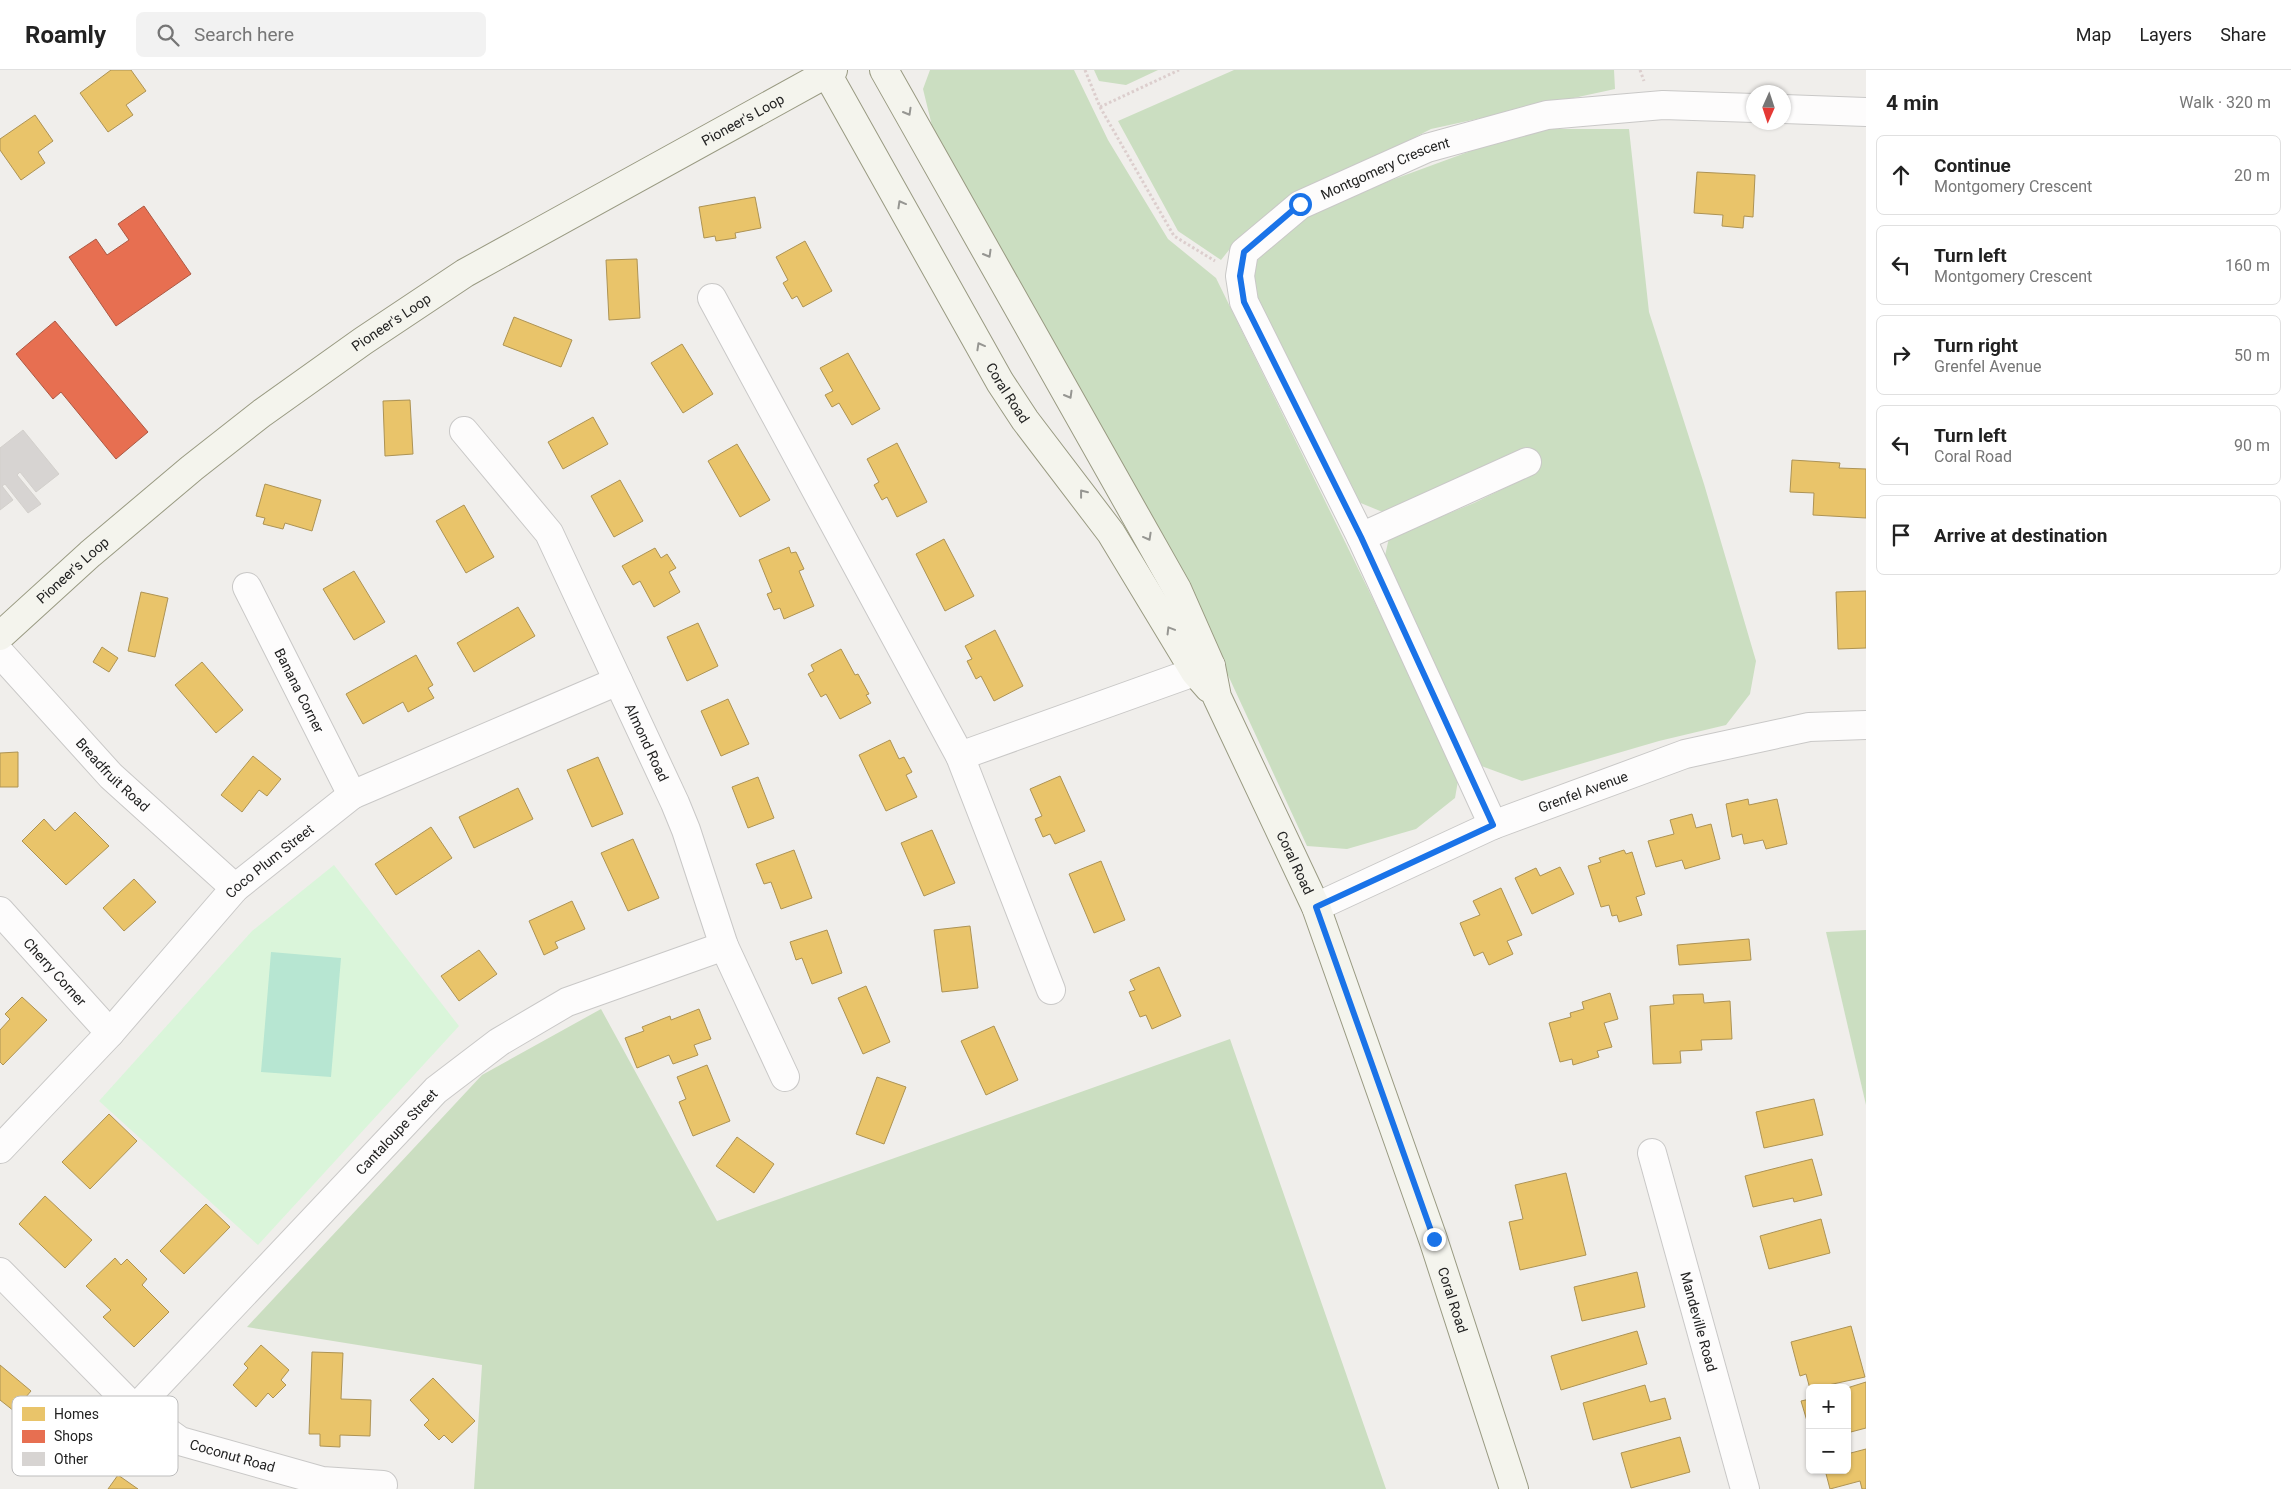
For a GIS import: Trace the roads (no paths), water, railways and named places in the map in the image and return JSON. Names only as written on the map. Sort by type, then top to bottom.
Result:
[{"type":"main road","name":"Coral Road","points":[[884,70],[1177,589],[1203,669]]},
{"type":"main road","name":"Coral Road","points":[[828,71],[1000,382],[1025,420],[1112,533],[1203,669],[1217,697],[1316,907],[1434,1239],[1514,1489]]},
{"type":"main road","name":"Pioneer's Loop","points":[[0,636],[90,554],[192,468],[262,413],[363,342],[466,273],[828,71]]},
{"type":"street","name":"Montgomery Crescent","points":[[1493,825],[1361,537],[1247,310],[1240,276],[1244,252],[1300,204],[1427,148],[1547,115],[1663,105],[1746,108]]},
{"type":"street","points":[[1791,109],[1866,112]]},
{"type":"street","points":[[712,298],[960,756],[1051,990]]},
{"type":"street","name":"Almond Road","points":[[464,432],[549,533],[686,830],[724,946],[785,1077]]},
{"type":"street","points":[[1361,537],[1527,462]]},
{"type":"street","name":"Banana Corner","points":[[247,586],[352,795]]},
{"type":"street","name":"Breadfruit Road","points":[[0,653],[111,776],[236,888]]},
{"type":"street","points":[[960,756],[1203,669]]},
{"type":"street","name":"Coco Plum Street","points":[[0,1149],[110,1033],[236,888],[352,795],[618,681]]},
{"type":"street","name":"Grenfel Avenue","points":[[1316,907],[1493,825],[1685,754],[1809,727],[1866,725]]},
{"type":"street","name":"Cherry Corner","points":[[0,911],[110,1033]]},
{"type":"street","name":"Cantaloupe Street","points":[[147,1396],[436,1090],[499,1042],[567,1002],[724,946]]},
{"type":"street","name":"Mandeville Road","points":[[1652,1153],[1745,1489]]},
{"type":"street","name":"Coconut Road","points":[[0,1272],[122,1396]]},
{"type":"street","name":"Coconut Road","points":[[178,1440],[322,1481],[383,1485]]}]
